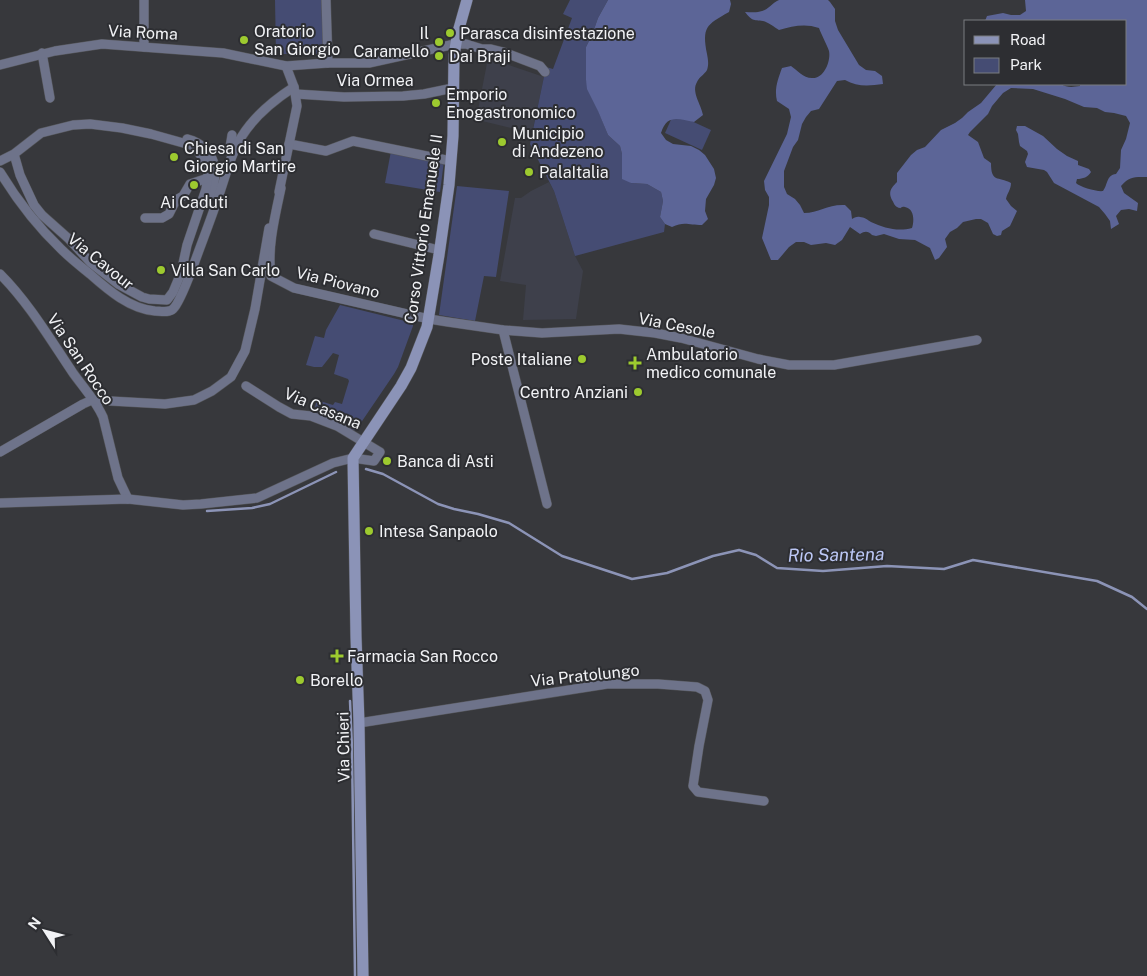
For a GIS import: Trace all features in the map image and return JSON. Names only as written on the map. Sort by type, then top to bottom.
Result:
[{"type":"main road","name":"Corso Vittorio Emanuele II","points":[[353,458],[411,368],[429,319],[449,185],[453,136],[453,59],[455,44],[467,0]]},
{"type":"main road","name":"Via Chieri","points":[[353,458],[363,976]]},
{"type":"street","points":[[144,0],[144,47]]},
{"type":"street","points":[[326,0],[328,63]]},
{"type":"street","name":"Via Roma","points":[[0,65],[42,53],[102,44],[223,53],[286,66],[369,63],[455,44]]},
{"type":"street","points":[[455,44],[466,44],[482,49],[503,52],[540,66],[545,72]]},
{"type":"street","points":[[42,53],[50,98]]},
{"type":"street","points":[[0,452],[92,400],[165,404],[194,400],[212,391],[231,377],[245,350],[272,212],[280,188],[295,121],[297,106],[295,90],[286,66]]},
{"type":"street","name":"Via Ormea","points":[[295,90],[344,96],[403,96],[453,88]]},
{"type":"street","name":"Via Cavour","points":[[0,172],[24,208],[45,232],[62,250],[104,286],[138,308],[163,311],[173,309],[181,296],[241,137],[262,110],[279,96],[295,90]]},
{"type":"street","points":[[0,161],[14,154],[41,133],[73,125],[90,124],[122,128],[194,146],[209,167],[208,178],[187,245],[181,273],[176,286],[167,300],[149,299],[118,284],[91,263],[34,205],[20,175],[14,154]]},
{"type":"street","name":"Via Cavour","points":[[154,129],[200,139],[200,143],[215,163],[212,201],[213,214]]},
{"type":"street","name":"Via Cavour","points":[[232,135],[230,148],[232,159]]},
{"type":"street","points":[[289,144],[326,151],[353,141],[451,161]]},
{"type":"street","points":[[145,218],[162,218],[169,214],[176,200],[183,196],[190,184],[208,178]]},
{"type":"street","name":"Via Piovano","points":[[280,188],[273,229],[271,276],[294,288],[429,319]]},
{"type":"street","points":[[374,234],[439,250]]},
{"type":"street","name":"Via San Rocco","points":[[0,274],[24,301],[99,409],[103,417],[118,478],[128,499]]},
{"type":"street","name":"Via Cesole","points":[[429,319],[503,330],[542,333],[619,329],[655,333],[789,365],[834,365],[977,340]]},
{"type":"street","points":[[503,330],[547,504]]},
{"type":"street","name":"Via Casana","points":[[246,386],[292,414],[311,416],[337,426],[380,452],[374,461],[353,458]]},
{"type":"street","points":[[0,503],[128,499],[183,505],[257,498],[333,463],[353,458]]},
{"type":"street","name":"Via Pratolungo","points":[[359,723],[607,684],[658,684],[697,687],[705,691],[708,700],[693,786],[698,792],[764,801]]},
{"type":"shaded area","points":[[608,0],[730,0],[729,12],[715,20],[706,32],[708,66],[695,86],[703,115],[694,122],[678,119],[670,120],[663,127],[661,133],[666,140],[673,144],[691,146],[699,150],[705,155],[714,169],[716,178],[706,199],[705,211],[708,219],[702,225],[683,224],[672,227],[665,224],[660,217],[663,201],[661,192],[647,184],[631,183],[622,179],[622,154],[620,146],[608,135],[587,89],[586,80],[586,47]]},
{"type":"shaded area","points":[[779,0],[828,0],[835,9],[835,21],[838,30],[859,65],[882,76],[883,84],[863,85],[845,80],[837,81],[819,109],[811,111],[802,124],[798,140],[793,147],[784,171],[784,187],[787,194],[795,199],[804,213],[845,205],[851,211],[852,219],[861,217],[881,226],[902,230],[912,228],[913,219],[911,210],[905,207],[897,207],[890,195],[893,186],[897,182],[897,173],[911,155],[925,147],[941,130],[955,123],[981,103],[996,85],[1064,85],[1070,87],[1080,85],[1127,85],[1127,20],[985,20],[987,16],[1003,13],[1020,15],[1026,11],[1025,0],[1147,0],[1147,177],[1127,180],[1121,186],[1124,193],[1138,203],[1137,211],[1121,210],[1116,216],[1119,224],[1111,229],[1110,221],[1099,207],[1054,183],[1044,170],[1027,167],[1025,162],[1028,154],[1020,146],[1016,130],[1017,126],[1025,126],[1043,136],[1057,149],[1078,161],[1078,165],[1089,169],[1090,174],[1077,179],[1076,183],[1089,189],[1103,191],[1110,176],[1116,174],[1120,168],[1121,150],[1130,123],[1126,116],[1105,112],[1097,108],[1084,107],[1033,89],[1011,88],[1003,93],[988,114],[968,135],[978,142],[984,158],[991,163],[992,174],[996,178],[1011,183],[1006,199],[1017,211],[1010,226],[1002,231],[1001,235],[993,234],[988,223],[981,219],[963,222],[950,232],[945,239],[947,247],[939,258],[935,260],[930,248],[915,240],[899,239],[884,234],[876,236],[866,232],[860,234],[850,227],[842,240],[835,245],[826,243],[811,245],[804,242],[796,242],[778,260],[771,260],[762,238],[769,205],[769,197],[765,190],[764,181],[787,134],[791,117],[789,109],[777,101],[776,88],[778,80],[782,68],[791,66],[806,77],[816,78],[826,69],[829,55],[819,28],[799,26],[779,30],[769,23],[753,20],[745,12],[764,10]]},
{"type":"shaded area","points":[[488,58],[544,77],[532,133],[478,120],[477,115]]},
{"type":"shaded area","points":[[549,182],[554,191],[575,256],[583,271],[576,319],[523,320],[526,285],[500,281],[515,198],[521,198]]},
{"type":"green space","points":[[275,0],[323,0],[324,54],[276,54]]},
{"type":"green space","points":[[570,0],[608,0],[586,47],[586,80],[608,135],[620,146],[622,171],[631,183],[647,184],[661,192],[663,201],[660,217],[665,224],[664,232],[575,256],[554,191],[530,144],[546,67],[553,69],[572,18],[563,14]]},
{"type":"green space","points":[[674,113],[711,130],[702,150],[665,133]]},
{"type":"green space","points":[[391,151],[444,161],[440,192],[385,183]]},
{"type":"green space","points":[[457,186],[509,191],[496,277],[484,276],[475,321],[439,315]]},
{"type":"green space","points":[[340,305],[413,323],[394,374],[356,430],[350,431],[313,414],[317,400],[333,405],[335,402],[342,404],[349,381],[334,374],[339,355],[333,353],[322,367],[306,365],[315,336],[324,338],[326,330]]},
{"type":"waterway","name":"Rio Santena","points":[[366,469],[383,474],[438,504],[509,523],[562,556],[632,579],[667,573],[713,556],[739,550],[756,555],[777,568],[823,571],[887,566],[944,569],[973,560],[1097,581],[1132,597],[1147,609]]},
{"type":"waterway","name":"Rio Santena","points":[[207,511],[252,508],[270,504],[336,472]]},
{"type":"waterway","points":[[350,701],[355,976]]},
{"type":"place","name":"Parasca disinfestazione","points":[[450,33]]},
{"type":"place","name":"Oratorio San Giorgio","points":[[244,40]]},
{"type":"place","name":"Il Caramello","points":[[439,42]]},
{"type":"place","name":"Dai Braji","points":[[439,56]]},
{"type":"place","name":"Emporio Enogastronomico","points":[[436,103]]},
{"type":"place","name":"Municipio di Andezeno","points":[[502,142]]},
{"type":"place","name":"Chiesa di San Giorgio Martire","points":[[174,157]]},
{"type":"place","name":"PalaItalia","points":[[529,172]]},
{"type":"place","name":"Ai Caduti","points":[[194,185]]},
{"type":"place","name":"Villa San Carlo","points":[[161,270]]},
{"type":"place","name":"Poste Italiane","points":[[582,359]]},
{"type":"place","name":"Ambulatorio medico comunale","points":[[635,363]]},
{"type":"place","name":"Centro Anziani","points":[[638,392]]},
{"type":"place","name":"Banca di Asti","points":[[387,461]]},
{"type":"place","name":"Intesa Sanpaolo","points":[[369,531]]},
{"type":"place","name":"Farmacia San Rocco","points":[[337,656]]},
{"type":"place","name":"Borello","points":[[300,680]]}]
